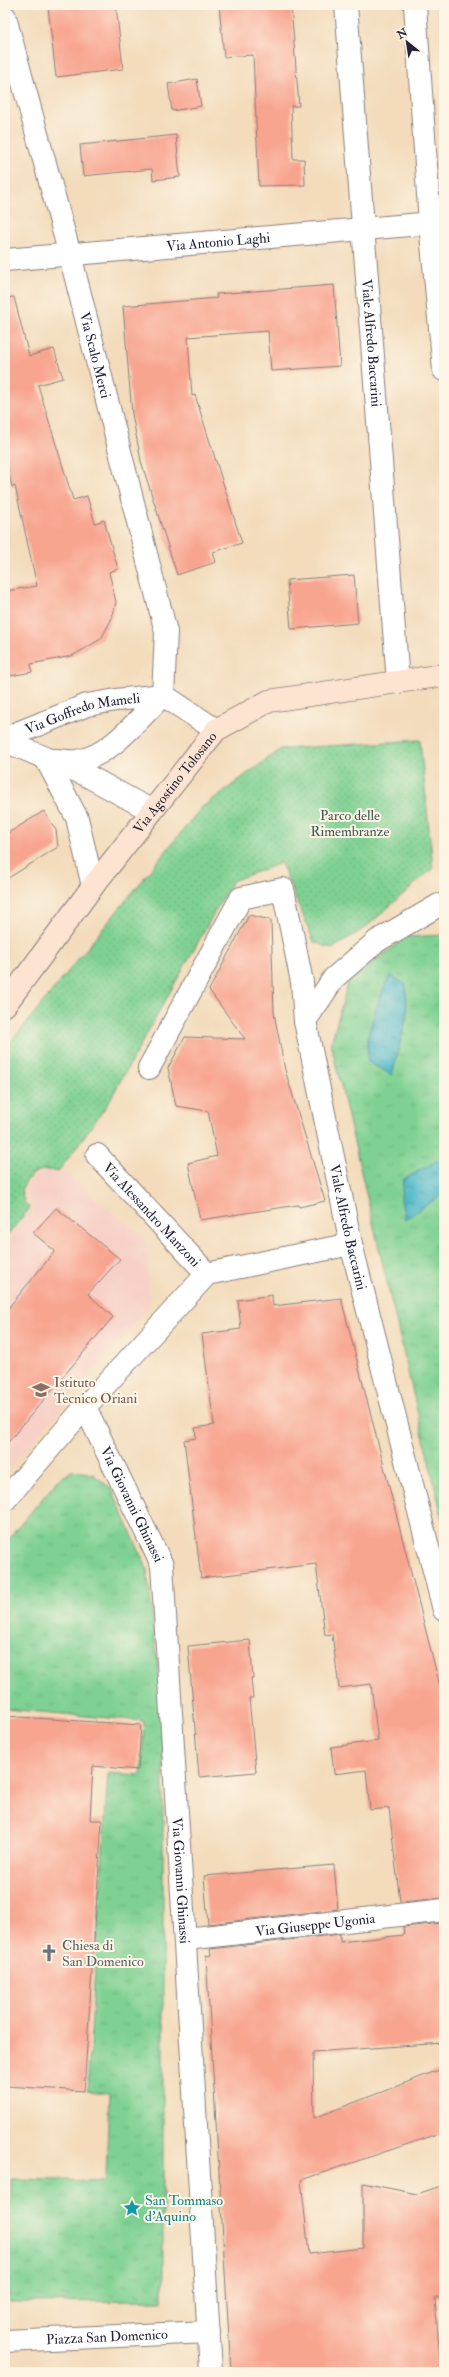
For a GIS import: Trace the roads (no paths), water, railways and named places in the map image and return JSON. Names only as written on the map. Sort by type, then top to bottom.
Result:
[{"type":"main road","name":"Via Agostino Tolosano","points":[[5,1005],[93,886],[216,730],[269,701],[444,675]]},
{"type":"street","name":"Viale Alfredo Baccarini","points":[[346,5],[362,229],[398,682]]},
{"type":"street","points":[[415,5],[437,223],[444,370]]},
{"type":"street","name":"Via Scalo Merci","points":[[5,17],[70,254],[166,632],[163,695]]},
{"type":"street","name":"Via Antonio Laghi","points":[[5,260],[437,223]]},
{"type":"street","points":[[163,695],[216,730]]},
{"type":"street","name":"Via Goffredo Mameli","points":[[5,740],[87,705],[163,695]]},
{"type":"street","name":"Via Goffredo Mameli","points":[[46,759],[77,761],[96,755],[114,744],[163,695]]},
{"type":"street","name":"Via Goffredo Mameli","points":[[5,740],[46,759],[84,774],[152,811]]},
{"type":"street","points":[[46,759],[77,818],[93,886]]},
{"type":"street","points":[[149,1068],[242,898],[283,889],[302,982],[305,1021]]},
{"type":"street","points":[[305,1021],[334,978],[377,941],[439,905],[444,905]]},
{"type":"street","name":"Viale Alfredo Baccarini","points":[[305,1021],[351,1244],[444,1610]]},
{"type":"street","name":"Via Alessandro Manzoni","points":[[97,1155],[207,1274]]},
{"type":"street","name":"Via Alessandro Manzoni","points":[[5,1500],[85,1407],[207,1274],[351,1244]]},
{"type":"street","name":"Via Giovanni Ghinassi","points":[[85,1407],[162,1565],[186,1939],[211,2372]]},
{"type":"street","name":"Via Giuseppe Ugonia","points":[[186,1939],[444,1910]]},
{"type":"street","name":"Piazza San Domenico","points":[[5,2341],[209,2332]]},
{"type":"water","points":[[390,975],[406,985],[407,1016],[392,1075],[368,1062],[367,1039],[378,1002]]},
{"type":"water","points":[[436,1161],[444,1163],[444,1194],[405,1219],[401,1199],[403,1180]]},
{"type":"place","name":"Istituto Tecnico Oriani","points":[[41,1390]]},
{"type":"place","name":"Chiesa di San Domenico","points":[[49,1953]]},
{"type":"place","name":"San Tommaso d'Aquino","points":[[132,2208]]},
{"type":"park label","name":"Parco delle Rimembranze","points":[[350,824]]}]
